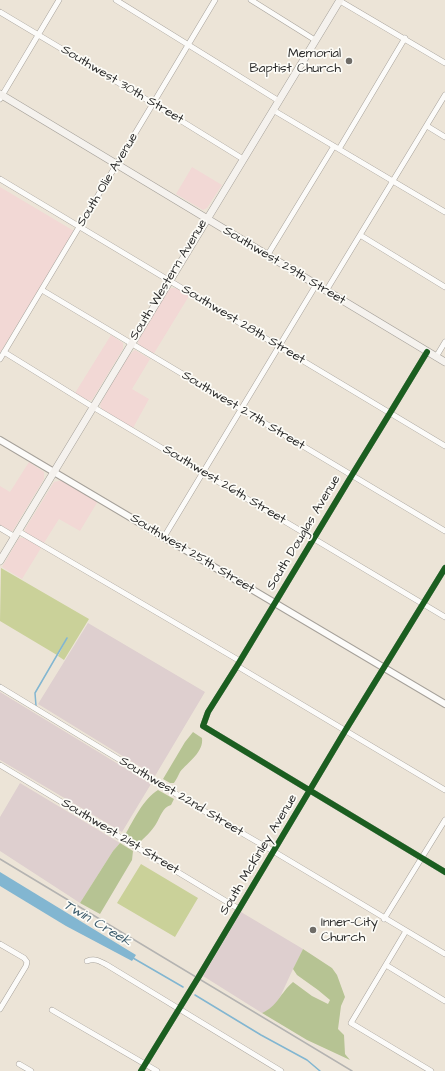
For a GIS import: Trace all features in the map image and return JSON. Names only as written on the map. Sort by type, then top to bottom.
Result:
[{"type":"main road","name":"South Western Avenue","points":[[0,561],[340,0]]},
{"type":"main road","name":"Southwest 29th Street","points":[[1,96],[445,362]]},
{"type":"street","points":[[1,96],[59,0]]},
{"type":"street","points":[[116,0],[278,101]]},
{"type":"street","name":"South Olie Avenue","points":[[0,359],[216,0]]},
{"type":"street","points":[[251,0],[316,40]]},
{"type":"street","points":[[340,0],[445,63]]},
{"type":"street","name":"Southwest 30th Street","points":[[0,12],[243,159]]},
{"type":"street","points":[[267,256],[405,38]]},
{"type":"street","points":[[326,291],[445,96]]},
{"type":"street","points":[[273,110],[445,212]]},
{"type":"street","points":[[427,126],[445,137]]},
{"type":"street","name":"Southwest 28th Street","points":[[0,179],[445,446]]},
{"type":"street","points":[[360,235],[445,287]]},
{"type":"street","points":[[164,537],[316,285]]},
{"type":"street","name":"Southwest 27th Street","points":[[42,290],[445,531]]},
{"type":"street","points":[[436,357],[445,342]]},
{"type":"street","name":"Southwest 26th Street","points":[[4,352],[93,407],[445,617]]},
{"type":"street","name":"South Douglas Avenue","points":[[310,790],[203,726],[208,712],[239,664],[427,352]]},
{"type":"street","name":"Southwest 25th Street","points":[[0,440],[445,704]]},
{"type":"street","points":[[0,528],[16,534],[239,664],[345,731],[445,790]]},
{"type":"street","name":"South McKinley Avenue","points":[[141,1071],[345,731],[445,568]]},
{"type":"street","name":"Southwest 22nd Street","points":[[0,687],[209,814],[445,954]]},
{"type":"street","name":"Southwest 21st Street","points":[[0,765],[239,908]]},
{"type":"street","points":[[310,790],[445,872]]},
{"type":"street","points":[[384,919],[445,820]]},
{"type":"street","points":[[406,931],[351,1023],[431,1071]]},
{"type":"street","points":[[0,944],[24,958],[27,962],[0,1009]]},
{"type":"street","points":[[87,961],[91,959],[99,960],[281,1071]]},
{"type":"street","points":[[386,965],[445,1001]]},
{"type":"street","points":[[52,1010],[157,1071]]},
{"type":"street","points":[[19,1064],[30,1071]]},
{"type":"shaded area","points":[[192,167],[222,185],[207,208],[203,210],[176,194]]},
{"type":"shaded area","points":[[0,187],[74,231],[0,353]]},
{"type":"shaded area","points":[[176,288],[189,296],[153,355],[139,346],[138,341],[169,289]]},
{"type":"shaded area","points":[[111,335],[123,343],[123,349],[92,400],[85,400],[75,393]]},
{"type":"shaded area","points":[[135,350],[150,359],[132,389],[149,399],[133,428],[102,410],[100,405],[129,355]]},
{"type":"shaded area","points":[[29,462],[44,472],[44,479],[12,532],[0,525],[0,486],[10,492]]},
{"type":"shaded area","points":[[62,480],[98,501],[80,531],[59,519],[44,543],[25,532],[25,529],[54,482]]},
{"type":"shaded area","points":[[19,538],[26,538],[41,548],[22,579],[2,567]]},
{"type":"shaded area","points":[[88,623],[205,692],[155,776],[38,704]]},
{"type":"shaded area","points":[[0,692],[151,784],[122,832],[0,760]]},
{"type":"shaded area","points":[[20,783],[120,843],[113,851],[80,903],[0,851],[0,817]]},
{"type":"shaded area","points":[[241,912],[303,949],[275,1005],[262,1013],[203,976]]},
{"type":"green space","points":[[1,568],[89,619],[64,660],[58,656],[67,638],[57,655],[0,621]]},
{"type":"green space","points":[[193,732],[202,738],[201,748],[180,772],[174,783],[170,783],[163,779],[185,742]]},
{"type":"green space","points":[[158,790],[174,799],[171,805],[164,810],[156,824],[139,843],[125,835],[148,798]]},
{"type":"green space","points":[[120,843],[133,851],[132,860],[100,914],[80,903],[113,851]]},
{"type":"green space","points":[[141,864],[198,898],[175,937],[117,903]]},
{"type":"green space","points":[[303,949],[332,968],[337,975],[345,997],[341,1006],[338,1029],[344,1035],[345,1054],[350,1060],[307,1040],[262,1013],[275,1003],[293,982],[312,996],[328,1004],[330,1000],[297,975],[293,969]]},
{"type":"water","points":[[0,872],[136,955],[132,961],[66,926],[0,886]]},
{"type":"waterway","points":[[36,706],[35,693],[67,638]]},
{"type":"waterway","name":"Twin Creek","points":[[133,958],[183,987]]},
{"type":"waterway","name":"Twin Creek","points":[[195,995],[261,1035],[307,1060],[320,1071]]},
{"type":"railway","points":[[0,859],[352,1071]]},
{"type":"cycle path","points":[[427,352],[208,712],[203,726],[445,872]]},
{"type":"cycle path","points":[[141,1071],[345,731],[445,568]]},
{"type":"place","name":"Memorial Baptist Church","points":[[349,61]]},
{"type":"place","name":"Inner-City Church","points":[[313,930]]}]
